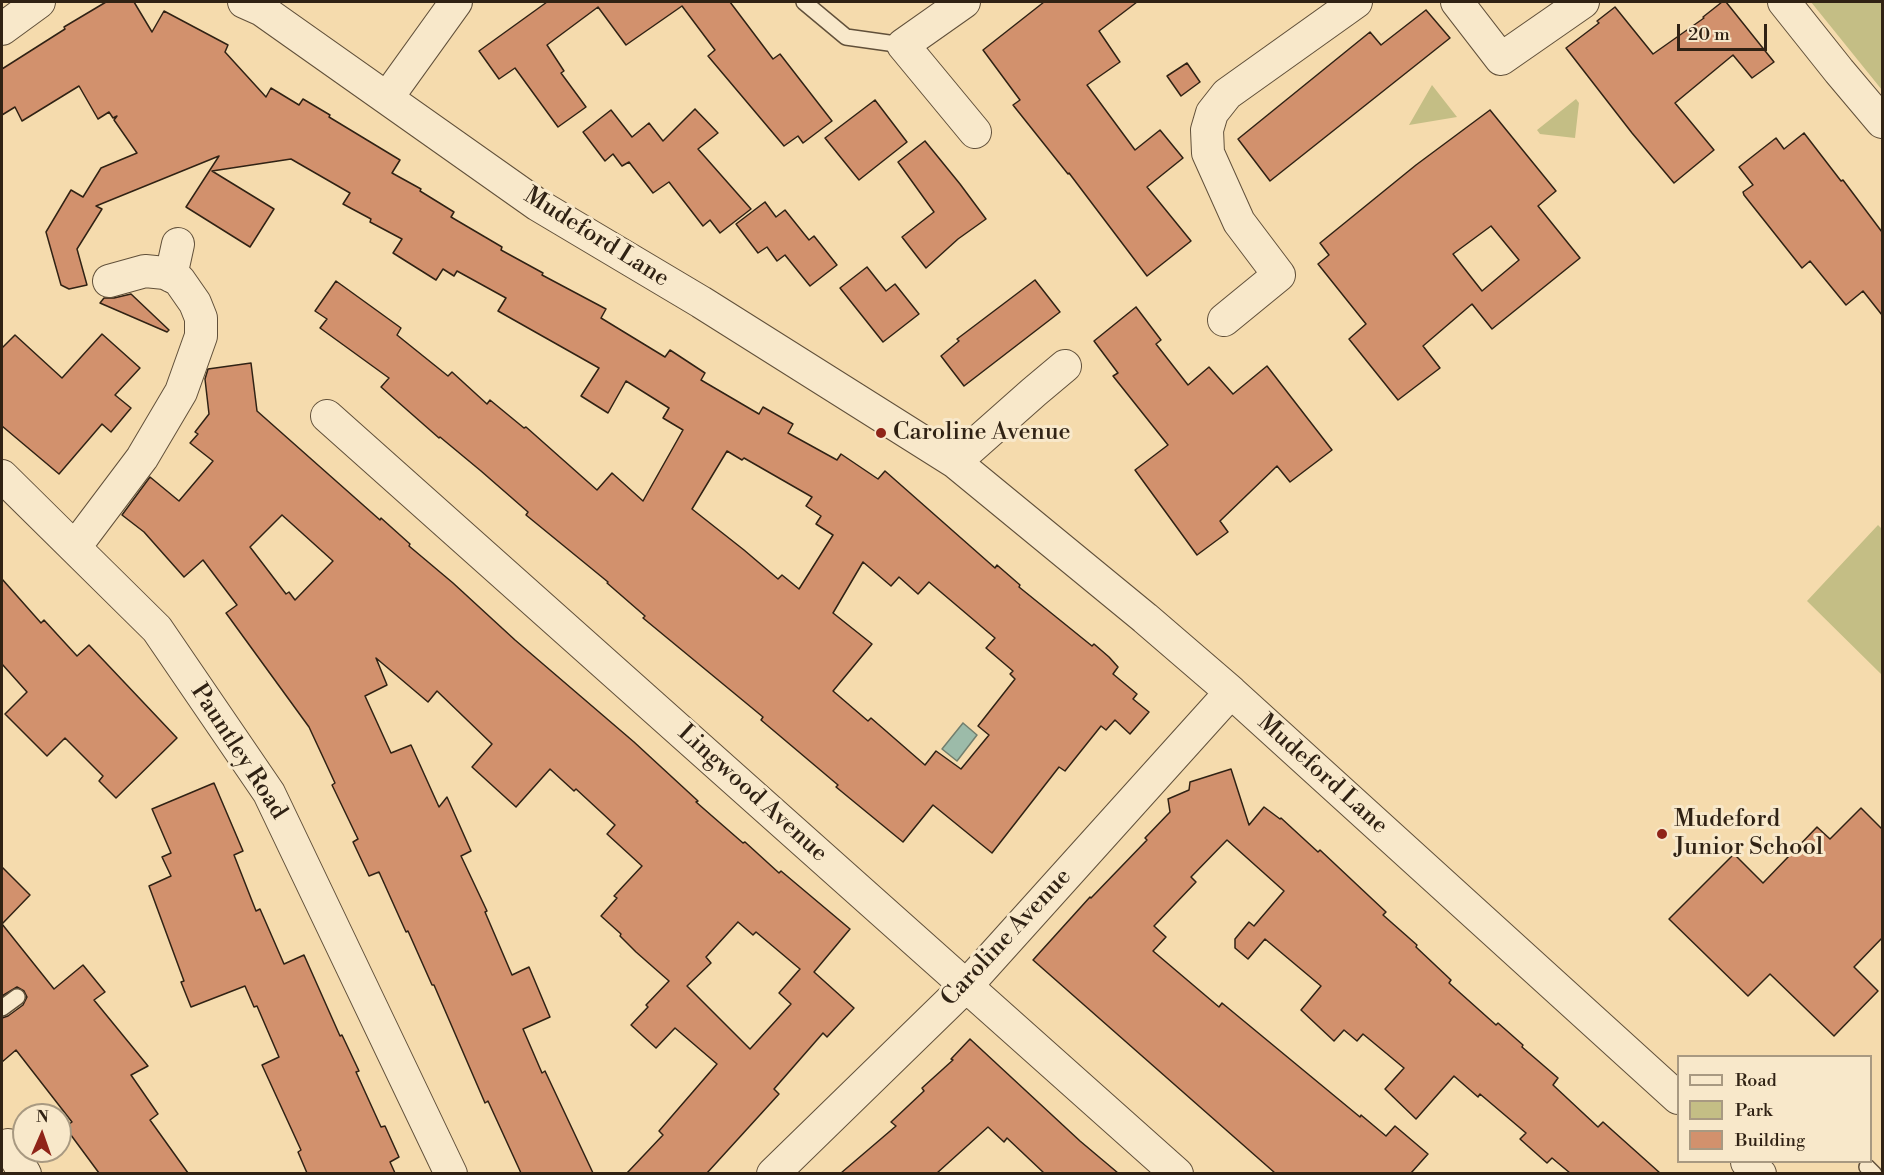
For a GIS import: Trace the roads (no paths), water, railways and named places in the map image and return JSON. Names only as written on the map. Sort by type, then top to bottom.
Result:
[{"type":"street","points":[[2,29],[39,2]]},
{"type":"street","name":"Mudeford Lane","points":[[244,2],[262,10],[538,204],[721,315],[955,462],[1231,692],[1677,1097]]},
{"type":"street","points":[[387,98],[456,2]]},
{"type":"street","points":[[963,2],[903,45],[975,132]]},
{"type":"street","points":[[1224,320],[1279,275],[1239,222],[1208,153],[1207,130],[1212,113],[1227,94],[1356,2]]},
{"type":"street","points":[[1457,2],[1501,59],[1583,2]]},
{"type":"street","points":[[1784,2],[1882,122]]},
{"type":"street","points":[[171,276],[178,244]]},
{"type":"street","points":[[75,547],[142,458],[181,392],[201,336],[201,318],[195,303],[179,280],[165,273],[145,272],[109,281]]},
{"type":"street","points":[[955,462],[1040,395],[1065,366]]},
{"type":"street","name":"Lingwood Avenue","points":[[327,416],[1177,1173]]},
{"type":"street","name":"Pauntley Road","points":[[2,476],[157,629],[269,793],[452,1173]]},
{"type":"street","name":"Caroline Avenue","points":[[773,1173],[967,985],[1231,692]]},
{"type":"street","points":[[8,1145],[25,1173]]},
{"type":"lane","points":[[804,2],[846,37],[903,45]]},
{"type":"lane","points":[[2,1008],[17,996]]},
{"type":"place","name":"Caroline Avenue","points":[[881,433]]},
{"type":"place","name":"Mudeford Junior School","points":[[1662,834]]}]
